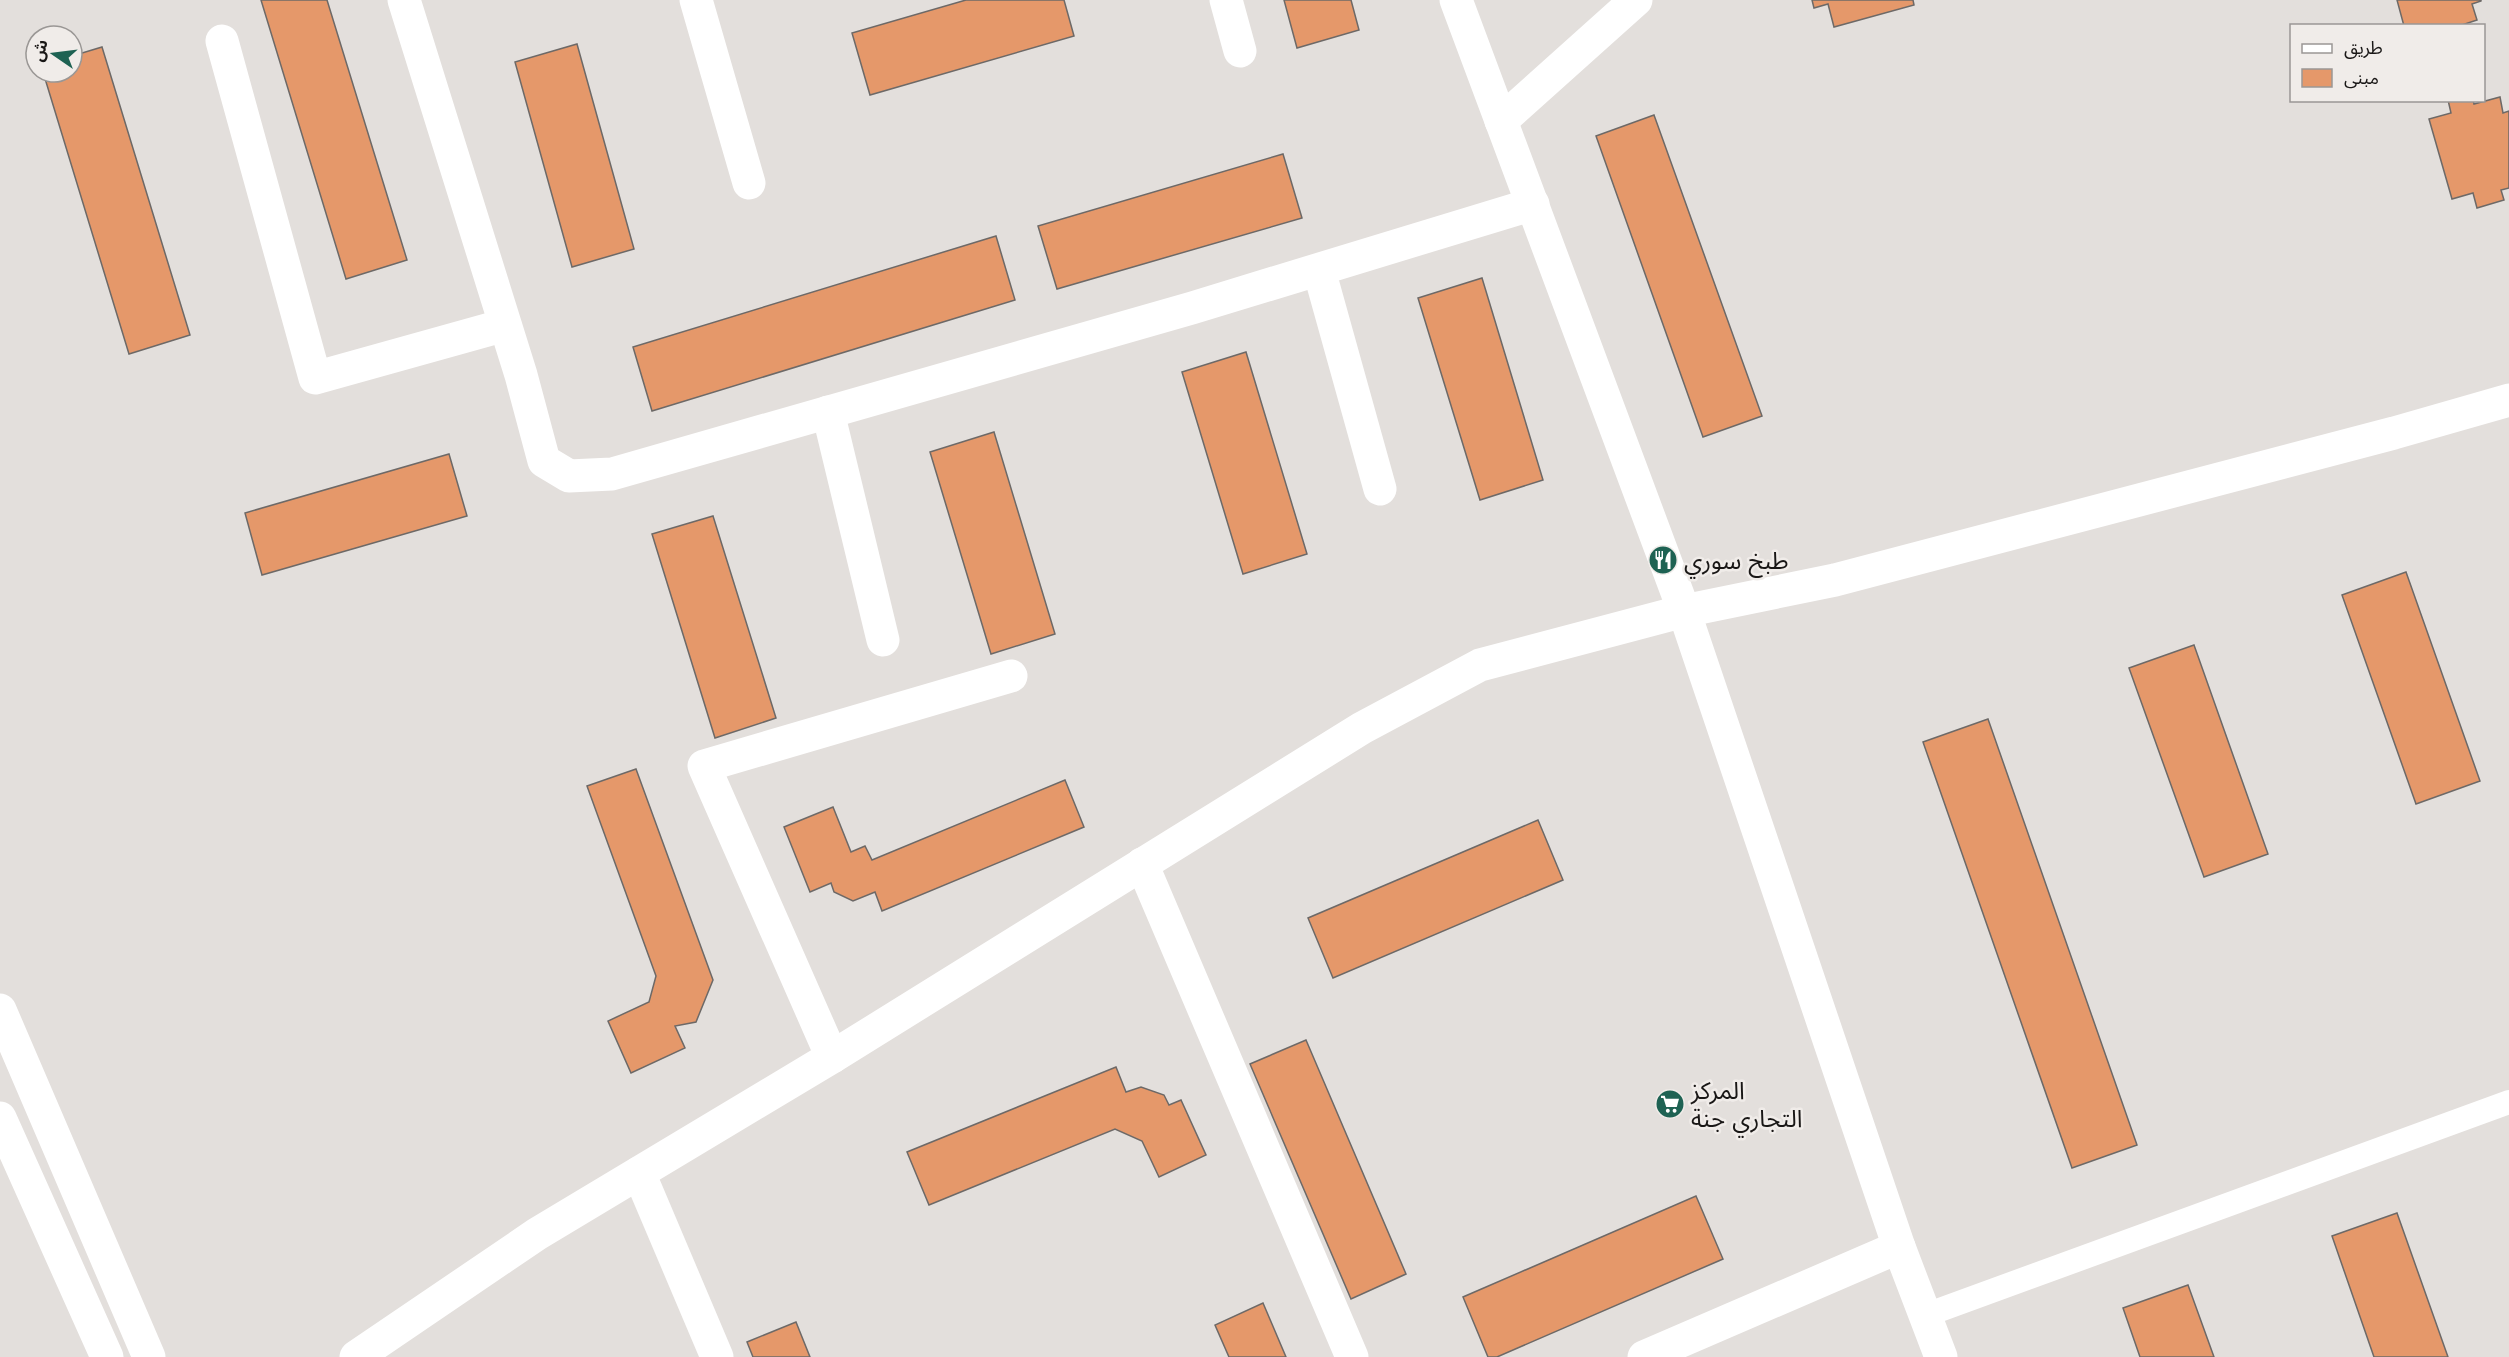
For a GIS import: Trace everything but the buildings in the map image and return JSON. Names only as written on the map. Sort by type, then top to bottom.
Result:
[{"type":"street","points":[[404,0],[505,325],[544,461],[569,476],[612,474],[1180,311],[1533,204]]},
{"type":"street","points":[[696,0],[749,183]]},
{"type":"street","points":[[1226,0],[1239,51]]},
{"type":"street","points":[[1456,0],[1684,611],[1899,1247],[1941,1357]]},
{"type":"street","points":[[1501,121],[1636,0]]},
{"type":"street","points":[[222,41],[315,378],[505,325]]},
{"type":"street","points":[[1319,270],[1380,489]]},
{"type":"street","points":[[356,1357],[537,1234],[832,1058],[1362,728],[1480,666],[1684,611],[1835,580],[2394,433],[2509,400]]},
{"type":"street","points":[[828,411],[883,640]]},
{"type":"street","points":[[832,1058],[704,766],[1011,676]]},
{"type":"street","points":[[1142,864],[1352,1357]]},
{"type":"street","points":[[0,1010],[149,1357]]},
{"type":"street","points":[[0,1118],[107,1357]]},
{"type":"street","points":[[639,1173],[717,1357]]},
{"type":"street","points":[[1644,1357],[1899,1247]]},
{"type":"lane","points":[[1926,1315],[2509,1102]]},
{"type":"place","name":"طبخ سوري","points":[[1663,560]]},
{"type":"place","name":"المركز التجاري جنة","points":[[1670,1104]]}]
